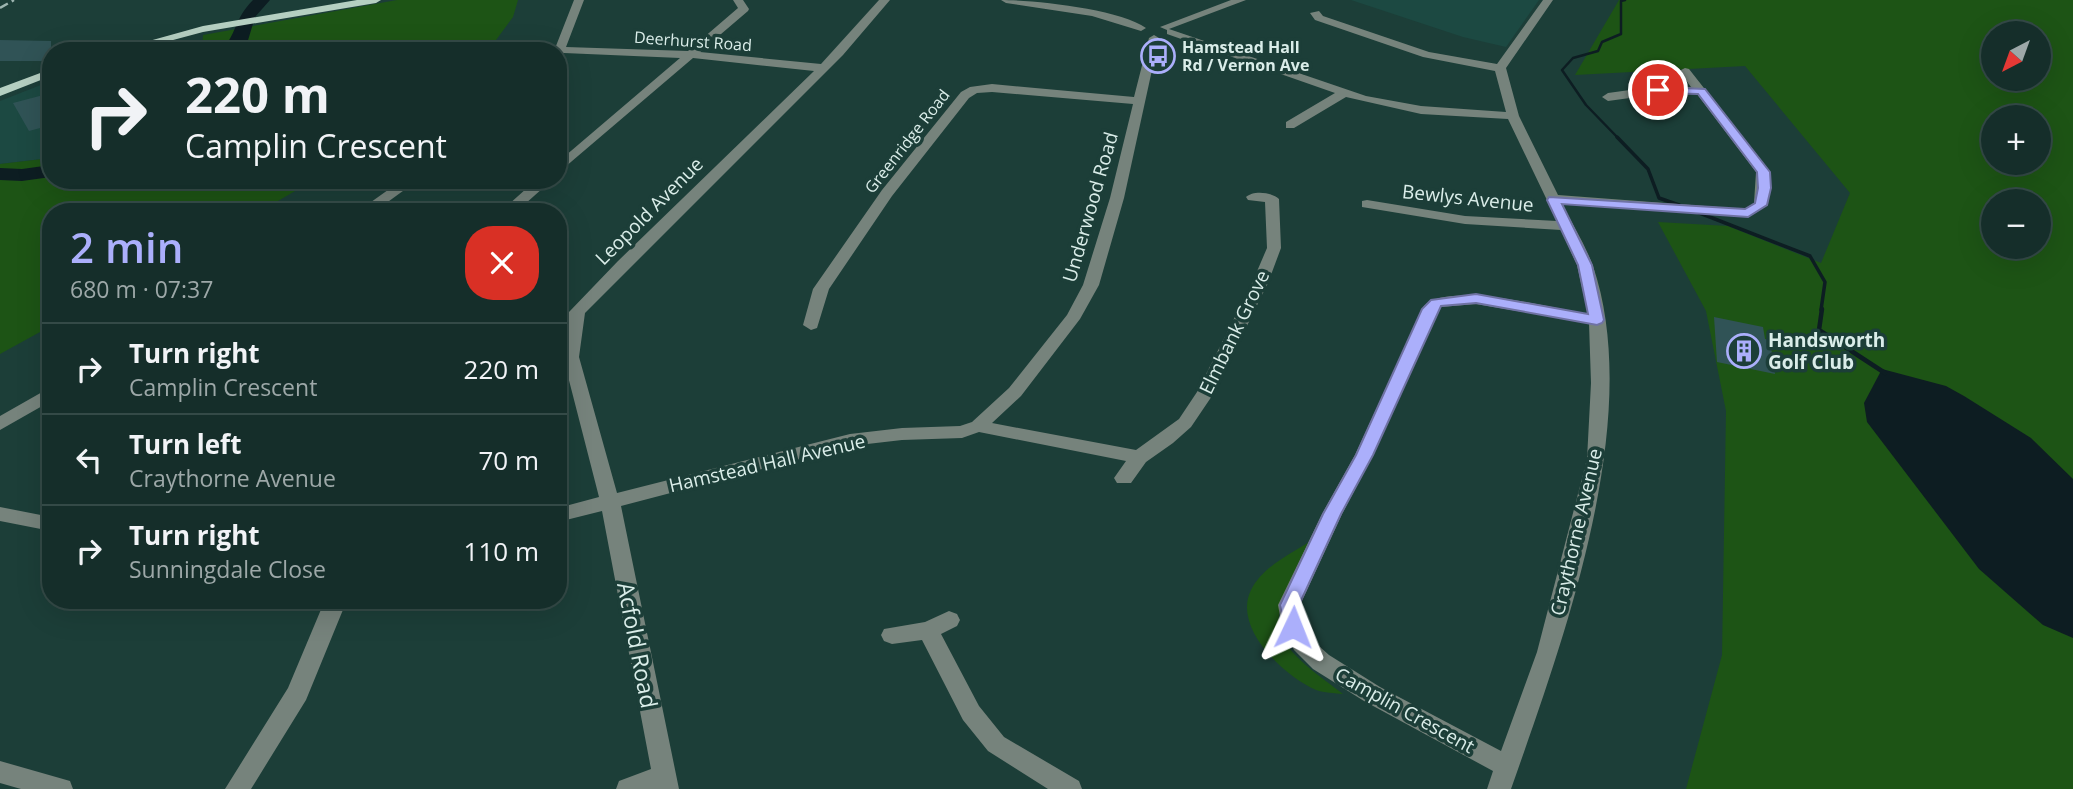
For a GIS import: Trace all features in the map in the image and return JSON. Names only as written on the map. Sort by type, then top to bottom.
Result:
[{"type":"main road","points":[[155,42],[226,25],[376,0]]},
{"type":"main road","points":[[0,92],[42,76]]},
{"type":"street","points":[[564,42],[579,0]]},
{"type":"street","points":[[567,161],[694,55],[744,9],[738,0]]},
{"type":"street","name":"Leopold Avenue","points":[[610,501],[571,357],[577,312],[864,27],[885,0]]},
{"type":"street","points":[[1006,0],[1102,15],[1156,35],[1189,39],[1246,57],[1342,94],[1421,110],[1513,116]]},
{"type":"street","points":[[1156,35],[1241,0]]},
{"type":"street","points":[[1315,13],[1319,18],[1427,55],[1500,68],[1548,0]]},
{"type":"street","name":"Underwood Road","points":[[978,426],[1015,392],[1074,316],[1091,285],[1117,198],[1156,35]]},
{"type":"street","name":"Deerhurst Road","points":[[567,52],[694,55],[822,68]]},
{"type":"street","name":"Craythorne Avenue","points":[[1499,789],[1548,652],[1596,459],[1600,383],[1597,320],[1585,265],[1513,116],[1500,68]]},
{"type":"street","points":[[1554,200],[1748,213],[1761,205],[1763,172],[1684,71]]},
{"type":"street","name":"Greenridge Road","points":[[811,324],[821,289],[887,193],[965,95],[974,90],[992,88],[1139,101]]},
{"type":"street","points":[[1608,96],[1658,90],[1701,91]]},
{"type":"street","points":[[1290,125],[1342,94]]},
{"type":"street","points":[[377,203],[398,189]]},
{"type":"street","points":[[518,203],[534,189]]},
{"type":"street","name":"Elmbank Grove","points":[[1124,478],[1139,457],[1185,424],[1205,393],[1260,284],[1274,248],[1274,218],[1272,199],[1253,197]]},
{"type":"street","name":"Bewlys Avenue","points":[[1367,203],[1425,216],[1567,226]]},
{"type":"street","name":"Camplin Crescent","points":[[1507,766],[1372,694],[1321,662],[1302,644],[1293,627],[1289,605],[1332,514],[1364,455],[1430,309],[1436,303],[1476,299],[1597,320]]},
{"type":"street","points":[[0,424],[42,398]]},
{"type":"street","points":[[978,426],[1139,457]]},
{"type":"street","name":"Hamstead Hall Avenue","points":[[567,513],[850,440],[902,434],[962,432],[978,426]]},
{"type":"street","name":"Acfold Road","points":[[610,501],[665,782]]},
{"type":"street","points":[[0,514],[42,522]]},
{"type":"street","points":[[237,789],[298,693],[332,609]]},
{"type":"street","points":[[892,635],[938,625],[971,713],[996,744],[1070,789]]},
{"type":"street","points":[[0,772],[61,789]]},
{"type":"street","points":[[628,789],[665,782]]},
{"type":"shaded area","points":[[1351,0],[1539,0],[1506,47],[1463,37]]},
{"type":"shaded area","points":[[42,85],[42,159],[0,164],[0,101]]},
{"type":"shaded area","points":[[1882,369],[1946,386],[1964,396],[2031,438],[2073,479],[2073,638],[2043,625],[1979,569],[1867,422],[1864,403]]},
{"type":"green space","points":[[397,0],[518,0],[513,17],[495,42],[203,42],[203,35]]},
{"type":"green space","name":"Handsworth Golf Club","points":[[1619,0],[2073,0],[2073,789],[1686,789],[1722,655],[1726,411],[1706,311],[1658,222],[1728,226],[1821,263],[1850,193],[1745,66],[1575,75]]},
{"type":"green space","points":[[42,159],[42,189],[299,189],[274,203],[42,203],[42,331],[0,354],[0,164]]},
{"type":"green space","points":[[1309,542],[1280,608],[1279,629],[1297,657],[1343,694],[1316,690],[1290,674],[1265,649],[1249,620],[1247,605],[1256,582],[1276,563]]},
{"type":"building","points":[[0,40],[51,41],[42,42],[42,61],[0,61]]},
{"type":"building","points":[[42,95],[42,127],[29,131],[13,103]]},
{"type":"building","name":"Handsworth Golf Club","points":[[1714,317],[1763,327],[1765,339],[1770,340],[1775,374],[1717,362]]},
{"type":"waterway","points":[[239,42],[247,15],[262,0]]},
{"type":"waterway","points":[[1619,139],[1586,105],[1562,70],[1573,58],[1598,51],[1602,42],[1621,34],[1621,1],[1625,0]]},
{"type":"waterway","points":[[1617,137],[1648,169],[1659,198],[1679,205]]},
{"type":"waterway","points":[[0,174],[42,172]]},
{"type":"waterway","points":[[1697,212],[1810,256],[1825,282],[1821,310]]},
{"type":"waterway","points":[[1822,309],[1819,330],[1885,373]]},
{"type":"railway","points":[[0,8],[14,0]]},
{"type":"place","name":"Hamstead Hall Rd / Vernon Ave","points":[[1158,56]]},
{"type":"place","name":"Handsworth Golf Club","points":[[1744,351]]},
{"type":"route","points":[[1293,627],[1289,605],[1332,514],[1364,455],[1430,309],[1436,303],[1452,299],[1476,299],[1597,320],[1585,265],[1554,200],[1748,213],[1761,205],[1763,172],[1701,91],[1658,90]]}]
